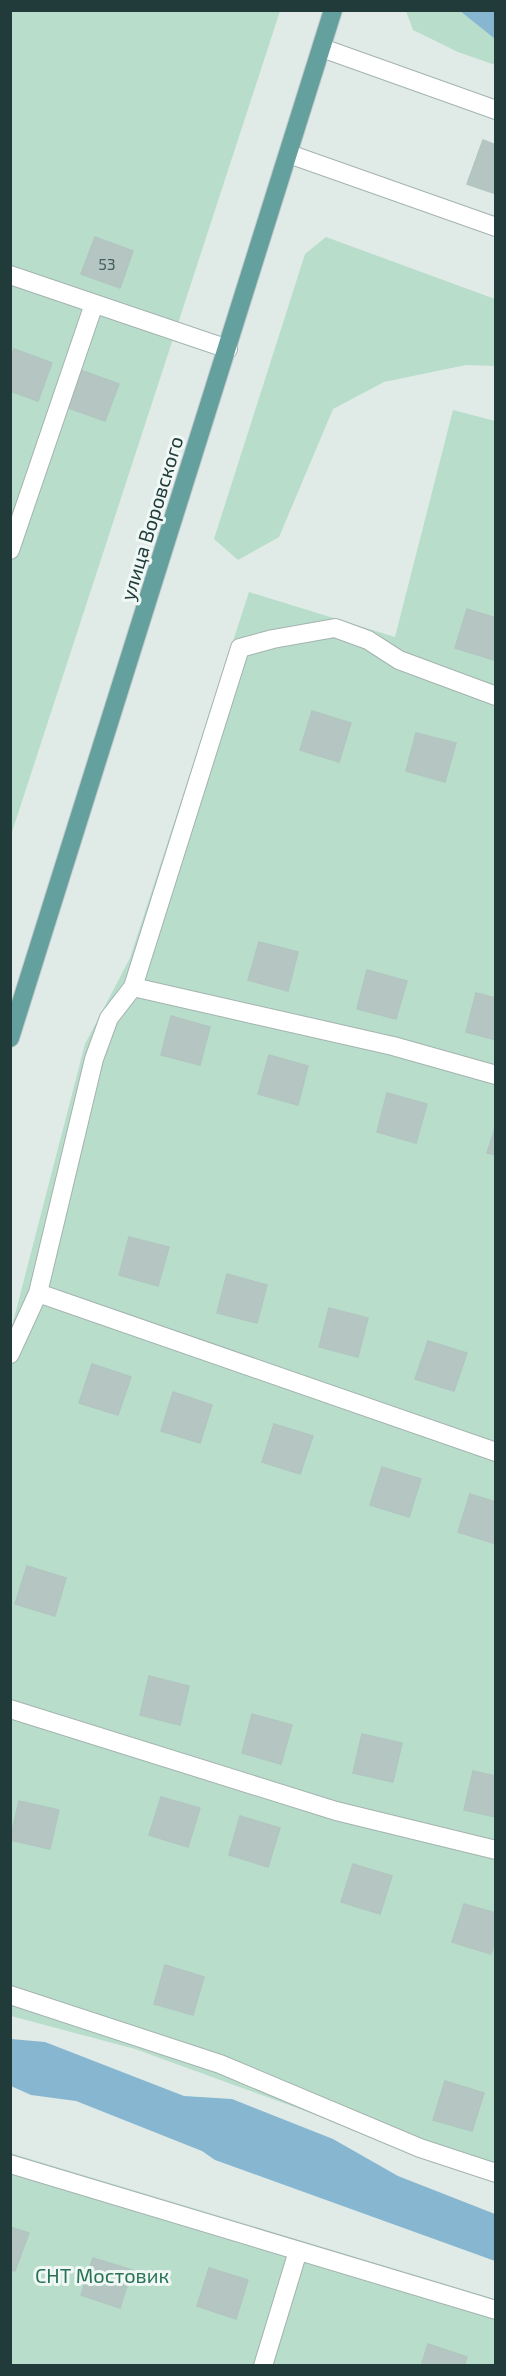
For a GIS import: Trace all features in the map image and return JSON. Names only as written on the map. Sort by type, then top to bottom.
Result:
[{"type":"main road","name":"улица Воровского","points":[[10,1038],[333,10]]},
{"type":"lane","points":[[322,48],[495,110]]},
{"type":"lane","points":[[289,153],[495,227]]},
{"type":"lane","points":[[10,275],[228,349]]},
{"type":"lane","points":[[10,550],[94,304]]},
{"type":"lane","points":[[10,1354],[38,1293],[94,1059],[109,1018],[133,987],[240,648],[273,639],[335,628],[368,640],[399,660],[495,696]]},
{"type":"lane","points":[[133,987],[393,1046],[495,1075]]},
{"type":"lane","points":[[38,1293],[495,1452]]},
{"type":"lane","points":[[10,1709],[336,1811],[495,1850]]},
{"type":"lane","points":[[10,1995],[220,2064],[420,2148],[495,2173]]},
{"type":"lane","points":[[10,2164],[495,2310]]},
{"type":"lane","points":[[264,2366],[298,2251]]},
{"type":"green space","points":[[11,11],[280,11],[11,835]]},
{"type":"green space","points":[[406,11],[460,11],[495,39],[495,65],[458,52],[413,30]]},
{"type":"green space","points":[[326,237],[495,299],[495,366],[466,365],[384,382],[333,409],[279,537],[238,560],[214,539],[305,254]]},
{"type":"green space","points":[[453,410],[495,421],[495,2180],[135,2049],[11,2016],[11,1330],[85,1044],[130,958],[249,592],[395,637]]},
{"type":"green space","name":"СНТ Мостовик","points":[[10,2153],[495,2299],[495,2365],[11,2365]]},
{"type":"water","points":[[460,11],[495,11],[495,39]]},
{"type":"water","points":[[11,2039],[45,2042],[184,2096],[232,2099],[333,2139],[398,2176],[495,2214],[495,2261],[215,2160],[202,2151],[76,2101],[31,2095],[11,2086]]},
{"type":"building","points":[[483,140],[496,145],[496,194],[467,184]]},
{"type":"building","points":[[95,237],[133,251],[120,288],[81,274]]},
{"type":"building","points":[[14,349],[52,363],[38,401],[10,391],[10,358]]},
{"type":"building","points":[[80,370],[119,384],[105,421],[66,407]]},
{"type":"building","points":[[467,609],[496,618],[494,660],[455,648]]},
{"type":"building","points":[[312,711],[351,723],[339,762],[300,750]]},
{"type":"building","points":[[416,733],[456,743],[445,782],[406,771]]},
{"type":"building","points":[[259,942],[298,952],[288,991],[248,980]]},
{"type":"building","points":[[367,970],[407,981],[396,1019],[357,1009]]},
{"type":"building","points":[[476,993],[496,998],[496,1040],[466,1032]]},
{"type":"building","points":[[171,1016],[210,1027],[200,1065],[161,1055]]},
{"type":"building","points":[[269,1055],[308,1066],[298,1105],[258,1094]]},
{"type":"building","points":[[387,1093],[427,1104],[416,1143],[377,1132]]},
{"type":"building","points":[[496,1125],[496,1155],[487,1153]]},
{"type":"building","points":[[129,1237],[169,1247],[158,1286],[119,1275]]},
{"type":"building","points":[[227,1274],[267,1285],[257,1323],[217,1313]]},
{"type":"building","points":[[329,1308],[368,1318],[358,1357],[319,1347]]},
{"type":"building","points":[[428,1341],[467,1353],[454,1391],[415,1379]]},
{"type":"building","points":[[92,1364],[131,1377],[118,1415],[79,1403]]},
{"type":"building","points":[[173,1392],[212,1405],[200,1443],[161,1431]]},
{"type":"building","points":[[274,1424],[313,1436],[300,1474],[262,1462]]},
{"type":"building","points":[[382,1467],[421,1479],[409,1517],[370,1505]]},
{"type":"building","points":[[470,1494],[496,1502],[496,1544],[458,1532]]},
{"type":"building","points":[[27,1566],[66,1578],[55,1616],[15,1604]]},
{"type":"building","points":[[149,1676],[189,1686],[180,1725],[140,1715]]},
{"type":"building","points":[[252,1714],[292,1725],[281,1764],[242,1753]]},
{"type":"building","points":[[362,1734],[402,1743],[393,1782],[353,1773]]},
{"type":"building","points":[[473,1771],[496,1776],[496,1817],[464,1810]]},
{"type":"building","points":[[161,1797],[200,1808],[188,1847],[149,1835]]},
{"type":"building","points":[[19,1801],[59,1810],[50,1849],[10,1840]]},
{"type":"building","points":[[240,1816],[280,1828],[268,1867],[229,1855]]},
{"type":"building","points":[[353,1864],[392,1876],[380,1914],[341,1902]]},
{"type":"building","points":[[464,1904],[496,1913],[496,1939],[491,1954],[452,1942]]},
{"type":"building","points":[[165,1965],[204,1977],[193,2015],[154,2004]]},
{"type":"building","points":[[445,2081],[484,2093],[472,2131],[433,2120]]},
{"type":"building","points":[[10,2227],[29,2233],[15,2271],[10,2270]]},
{"type":"building","points":[[93,2258],[132,2270],[120,2308],[81,2295]]},
{"type":"building","points":[[209,2268],[248,2280],[236,2319],[197,2306]]},
{"type":"building","points":[[428,2344],[467,2357],[464,2366],[421,2366]]}]
